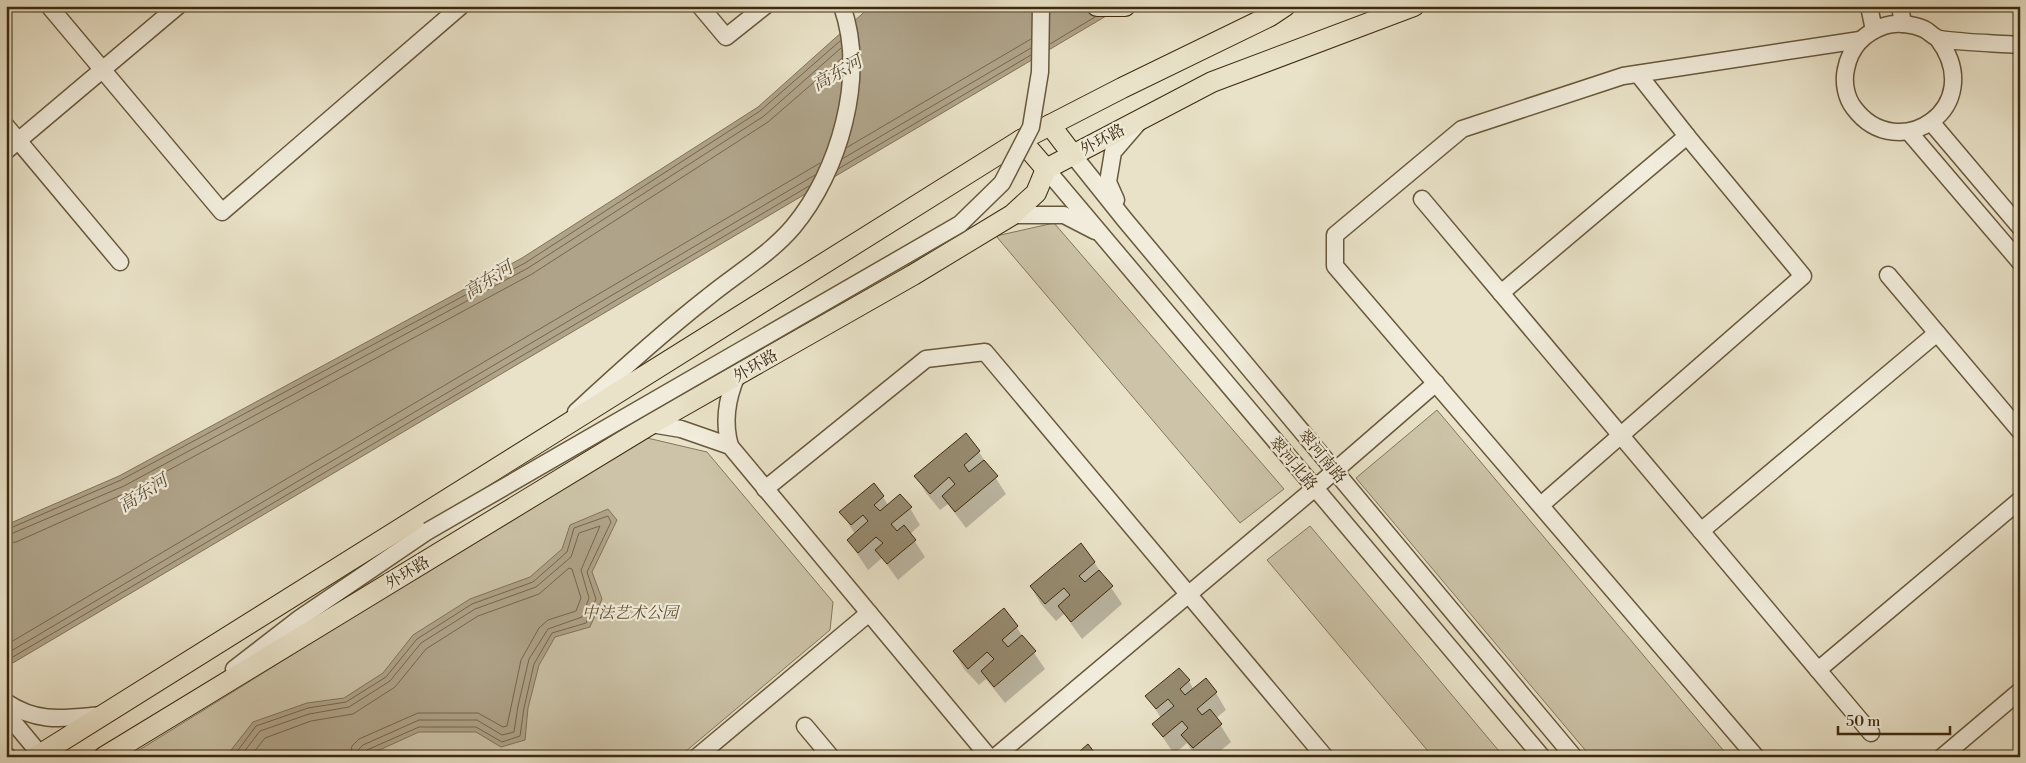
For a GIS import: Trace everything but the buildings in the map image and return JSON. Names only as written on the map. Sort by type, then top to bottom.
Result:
[{"type":"main road","points":[[1096,6],[1125,6]]},
{"type":"main road","points":[[40,756],[102,715],[1021,140],[1122,88],[1270,16],[1285,6]]},
{"type":"main road","name":"外环路","points":[[104,757],[651,424],[1012,215],[1036,193],[1046,169],[1212,82],[1414,6]]},
{"type":"main road","points":[[1050,125],[1073,155]]},
{"type":"main road","points":[[1021,140],[1046,169]]},
{"type":"street","points":[[49,6],[222,212],[461,6]]},
{"type":"street","points":[[12,146],[178,6]]},
{"type":"street","points":[[700,6],[726,37],[765,6]]},
{"type":"street","points":[[558,430],[627,364],[710,295],[758,260],[792,228],[814,199],[838,146],[849,96],[850,51],[842,6]]},
{"type":"street","points":[[187,706],[300,618],[428,531],[960,224],[1002,182],[1031,127],[1040,72],[1041,6]]},
{"type":"street","points":[[1869,6],[1874,30]]},
{"type":"street","points":[[1900,6],[1904,24]]},
{"type":"street","points":[[1904,24],[1924,29],[1938,39],[1948,52],[1951,60],[1954,86],[1948,102],[1931,122],[1909,132],[1892,132],[1875,127],[1861,118],[1851,104],[1845,88],[1845,70],[1850,54],[1860,40],[1874,30],[1887,25],[1904,24]]},
{"type":"street","points":[[1938,39],[2020,45]]},
{"type":"street","points":[[1756,757],[1336,266],[1335,235],[1462,129],[1623,76],[1860,40]]},
{"type":"street","points":[[1541,504],[1803,276],[1638,74]]},
{"type":"street","points":[[1125,220],[1108,182],[1109,174],[1113,152],[1141,119]]},
{"type":"street","points":[[1931,122],[2020,227]]},
{"type":"street","points":[[6,126],[12,146],[120,262]]},
{"type":"street","points":[[1909,132],[2020,262]]},
{"type":"street","points":[[1501,292],[1687,136]]},
{"type":"street","name":"翠河南路","points":[[1073,155],[1125,220],[1574,757]]},
{"type":"street","name":"翠河北路","points":[[1046,169],[1542,757]]},
{"type":"street","points":[[1422,199],[1871,733]]},
{"type":"street","points":[[1012,215],[1064,215],[1104,236]]},
{"type":"street","points":[[1888,275],[2020,431]]},
{"type":"street","points":[[1701,531],[1937,333]]},
{"type":"street","points":[[766,489],[926,360],[985,352],[1187,595],[1325,757]]},
{"type":"street","points":[[738,375],[731,389],[726,420],[725,429],[730,446],[989,757]]},
{"type":"street","points":[[995,757],[1315,488],[1436,383]]},
{"type":"street","points":[[651,424],[681,429],[730,446]]},
{"type":"street","points":[[1818,670],[2020,500]]},
{"type":"street","points":[[697,757],[869,613]]},
{"type":"street","points":[[1942,757],[2020,691]]},
{"type":"street","points":[[6,702],[18,711],[50,720],[102,715]]},
{"type":"street","points":[[6,713],[40,756]]},
{"type":"street","points":[[805,726],[831,757]]},
{"type":"green space","points":[[1054,223],[1284,489],[1240,523],[996,236]]},
{"type":"green space","points":[[1437,410],[1729,757],[1591,757],[1356,478]]},
{"type":"green space","name":"中法艺术公园","points":[[643,437],[707,452],[833,602],[830,630],[679,757],[128,757]]},
{"type":"green space","points":[[1310,526],[1504,757],[1433,757],[1267,560]]},
{"type":"water","name":"高东河","points":[[871,6],[1123,6],[6,667],[6,525],[119,476],[522,258],[758,107]]},
{"type":"water","points":[[608,509],[617,520],[592,572],[602,599],[590,627],[555,637],[539,665],[528,708],[525,740],[501,747],[476,732],[419,732],[364,757],[199,757],[228,754],[253,722],[307,703],[344,698],[383,673],[413,635],[470,599],[530,577],[562,549],[570,525]]}]
